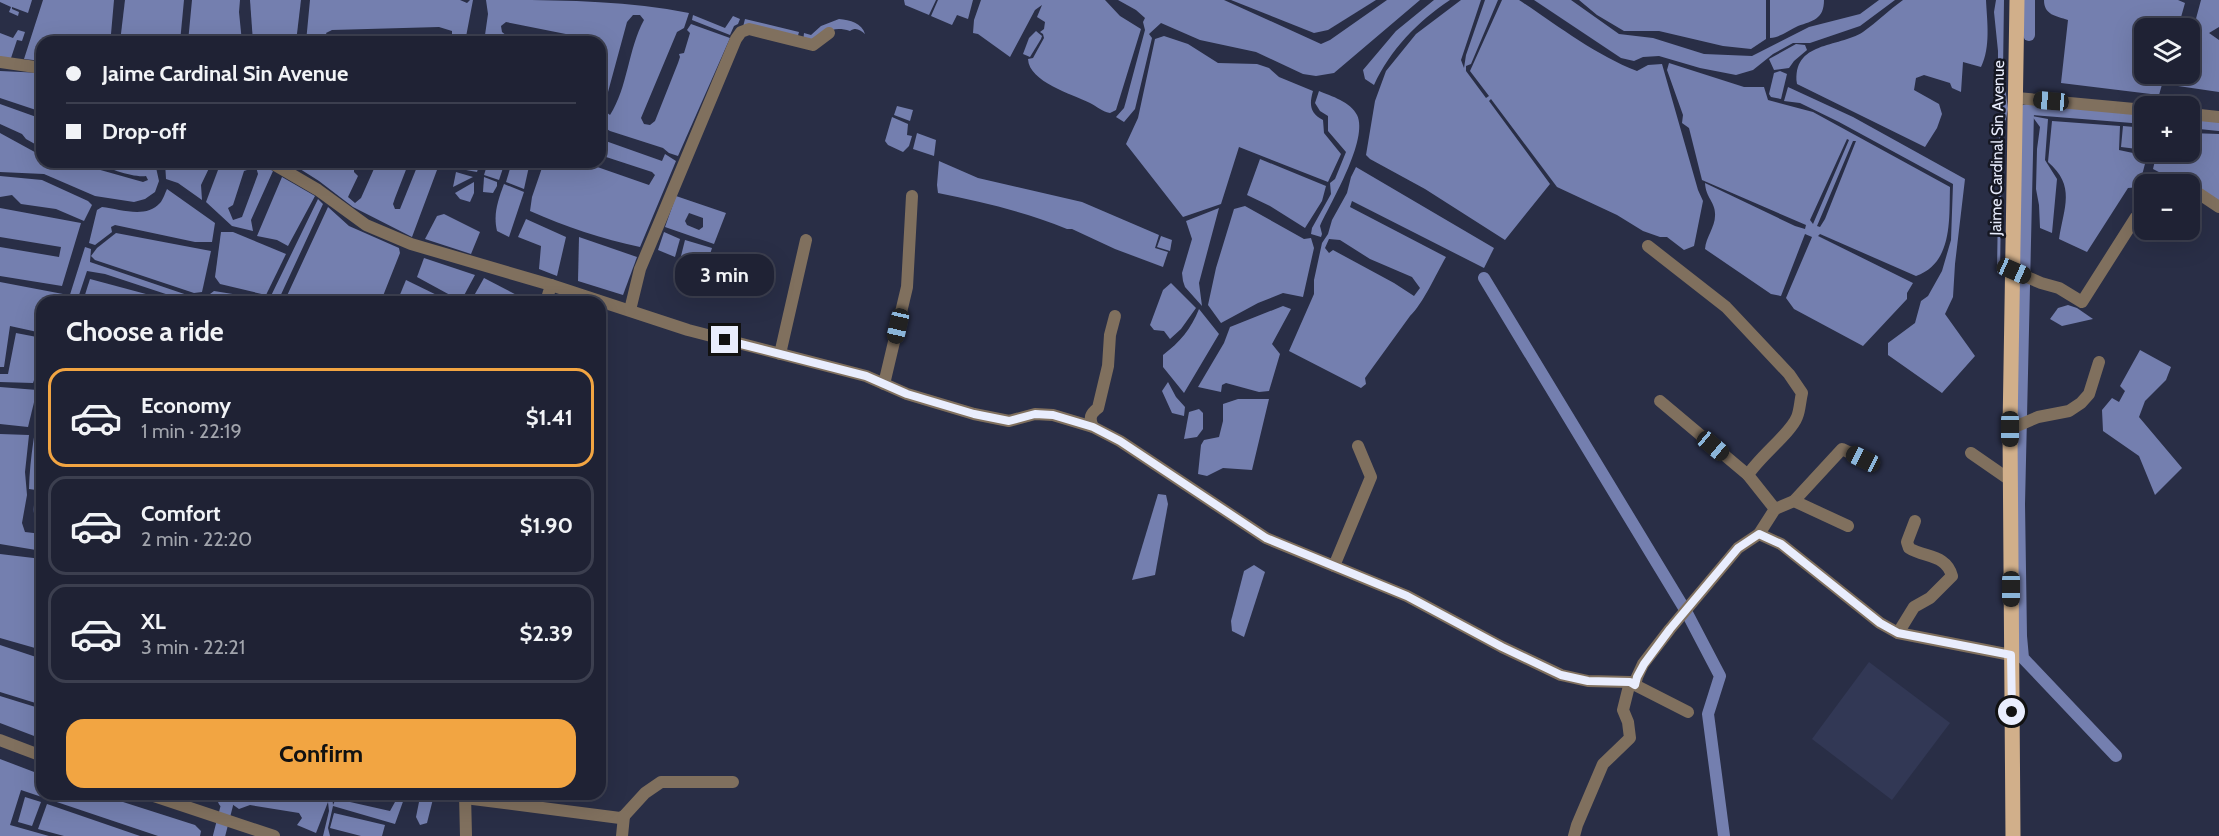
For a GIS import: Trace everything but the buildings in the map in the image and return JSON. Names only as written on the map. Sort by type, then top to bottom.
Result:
[{"type":"main road","name":"Jaime Cardinal Sin Avenue","points":[[2013,836],[2010,480],[2017,0]]},
{"type":"street","points":[[630,310],[640,269],[736,39],[741,32],[749,29],[813,45],[829,33]]},
{"type":"street","points":[[0,62],[36,67]]},
{"type":"street","points":[[2017,98],[2134,109]]},
{"type":"street","points":[[2200,115],[2219,117]]},
{"type":"street","points":[[280,168],[318,190],[354,218],[402,240],[440,254],[586,296]]},
{"type":"street","points":[[2200,194],[2219,207]]},
{"type":"street","points":[[884,384],[907,287],[912,196]]},
{"type":"street","points":[[2014,271],[2059,288],[2082,302],[2134,220]]},
{"type":"street","points":[[780,354],[806,240]]},
{"type":"street","points":[[1648,246],[1726,307],[1802,393],[1797,417],[1792,425],[1755,464],[1748,476]]},
{"type":"street","points":[[548,296],[551,285]]},
{"type":"street","points":[[606,302],[688,330],[866,376],[907,394],[974,414],[1009,421],[1035,414],[1053,415],[1093,427],[1120,441],[1266,538],[1407,596],[1502,647],[1561,675],[1588,681],[1633,684],[1688,711]]},
{"type":"street","points":[[1093,427],[1090,418],[1092,412],[1098,408],[1108,366],[1110,335],[1115,316]]},
{"type":"street","points":[[2011,429],[2038,417],[2069,411],[2081,403],[2089,394],[2099,362]]},
{"type":"street","points":[[1660,401],[1748,476],[1775,509]]},
{"type":"street","points":[[1334,566],[1371,477],[1358,446]]},
{"type":"street","points":[[1574,836],[1603,764],[1630,738],[1628,722],[1623,710],[1633,684],[1644,664],[1670,629],[1738,548],[1759,534],[1775,509],[1794,501],[1842,449],[1863,459]]},
{"type":"street","points":[[1971,453],[2010,480]]},
{"type":"street","points":[[1794,501],[1848,525]]},
{"type":"street","points":[[1898,633],[1914,607],[1930,598],[1952,576],[1950,567],[1942,560],[1909,548],[1907,542],[1915,521]]},
{"type":"street","points":[[1759,534],[1781,544],[1880,623],[1898,633],[2011,655]]},
{"type":"street","points":[[0,740],[36,754]]},
{"type":"street","points":[[493,800],[620,818],[645,793],[661,782],[733,782]]},
{"type":"street","points":[[167,800],[273,836]]},
{"type":"street","points":[[465,800],[466,836]]},
{"type":"street","points":[[622,836],[624,816]]},
{"type":"shaded area","points":[[0,0],[32,0],[28,13],[12,7],[19,12],[18,16],[9,12],[11,7]]},
{"type":"shaded area","points":[[43,0],[114,0],[111,36],[36,36],[36,60],[24,59]]},
{"type":"shaded area","points":[[125,0],[184,0],[181,36],[121,36]]},
{"type":"shaded area","points":[[192,0],[240,0],[241,36],[189,36]]},
{"type":"shaded area","points":[[250,0],[301,0],[297,36],[253,36]]},
{"type":"shaded area","points":[[310,0],[460,0],[467,3],[473,0],[466,36],[452,36],[452,31],[439,27],[332,30],[326,33],[327,36],[307,36]]},
{"type":"shaded area","points":[[486,0],[614,3],[689,13],[684,28],[677,32],[641,118],[644,124],[650,125],[655,121],[678,63],[679,54],[684,53],[690,33],[687,30],[691,24],[730,38],[678,156],[663,148],[606,129],[606,112],[610,115],[621,92],[634,43],[644,20],[640,15],[633,15],[627,22],[606,95],[606,36],[576,36],[506,22],[501,26],[502,32],[507,36],[485,36],[488,14]]},
{"type":"shaded area","points":[[904,0],[936,0],[929,15],[905,5]]},
{"type":"shaded area","points":[[938,0],[973,0],[968,19],[957,15],[952,25],[931,16]]},
{"type":"shaded area","points":[[981,0],[1105,0],[1120,16],[1141,29],[1116,110],[1110,113],[1104,111],[1043,81],[1030,67],[1028,59],[1033,58],[1044,38],[1040,32],[1044,29],[1045,22],[1037,17],[1042,5],[1035,10],[1010,57],[978,34],[973,33],[974,20]]},
{"type":"shaded area","points":[[1118,0],[1224,0],[1321,44],[1387,0],[1420,0],[1334,73],[1316,76],[1303,74],[1256,52],[1200,40],[1161,23],[1149,34],[1152,38],[1135,109],[1124,122],[1116,117],[1124,108],[1145,30],[1143,22],[1145,18]]},
{"type":"shaded area","points":[[1231,0],[1376,0],[1328,30],[1314,33]]},
{"type":"shaded area","points":[[1434,0],[1450,0],[1406,37],[1388,60],[1374,85],[1365,79],[1363,70],[1396,31]]},
{"type":"shaded area","points":[[1461,0],[1481,0],[1461,60],[1464,68],[1466,55],[1485,0],[1498,0],[1471,64],[1466,66],[1466,71],[1486,98],[1489,96],[1470,71],[1502,0],[1519,0],[1591,48],[1637,71],[1648,65],[1662,64],[1703,201],[1694,246],[1684,250],[1667,237],[1643,231],[1617,215],[1557,187],[1491,99],[1489,101],[1550,184],[1505,240],[1366,155],[1375,101],[1386,71],[1416,34]]},
{"type":"shaded area","points":[[1534,0],[1571,0],[1619,34],[1653,38],[1704,54],[1752,56],[1809,27],[1860,14],[1879,0],[1895,0],[1860,26],[1810,43],[1793,43],[1773,54],[1753,70],[1736,75],[1700,68],[1659,56],[1643,57],[1634,61],[1621,58]]},
{"type":"shaded area","points":[[1579,0],[1766,0],[1766,39],[1751,49],[1723,46],[1659,31],[1624,31],[1597,15]]},
{"type":"shaded area","points":[[1770,0],[1824,0],[1822,11],[1817,18],[1770,38]]},
{"type":"shaded area","points":[[1903,0],[1986,0],[1988,34],[1984,59],[1981,67],[1963,62],[1961,92],[1952,88],[1950,83],[1924,75],[1916,78],[1914,90],[1939,104],[1942,114],[1937,128],[1925,147],[1797,84],[1797,70],[1809,53],[1863,32]]},
{"type":"shaded area","points":[[1996,0],[2004,0],[2003,71],[2008,109],[2002,138],[2000,275],[1997,272],[1999,136],[2002,107],[1998,98],[1998,51],[1994,12]]},
{"type":"shaded area","points":[[2044,0],[2178,0],[2185,3],[2181,18],[2134,18],[2134,84],[2162,84],[2159,95],[2061,83],[2068,20],[2048,12]]},
{"type":"shaded area","points":[[2201,0],[2219,0],[2219,27],[2209,33],[2219,40],[2219,92],[2178,86],[2178,84],[2200,84],[2200,18],[2196,18]]},
{"type":"shaded area","points":[[693,15],[725,28],[733,16],[740,19],[730,35],[692,20]]},
{"type":"shaded area","points":[[745,19],[799,32],[797,39],[743,27]]},
{"type":"shaded area","points":[[839,19],[858,25],[865,34],[856,29],[850,31],[835,29],[826,32],[813,42],[803,42],[804,33],[811,35],[821,26]]},
{"type":"shaded area","points":[[18,30],[25,32],[22,41],[17,40],[11,58],[0,58],[0,33],[13,38]]},
{"type":"shaded area","points":[[1036,31],[1042,36],[1030,57],[1023,54],[1029,38]]},
{"type":"shaded area","points":[[1164,36],[1188,44],[1218,63],[1257,64],[1269,68],[1279,77],[1313,91],[1311,104],[1313,111],[1323,120],[1324,133],[1341,154],[1328,182],[1239,147],[1221,204],[1183,217],[1126,144],[1138,118],[1155,39]]},
{"type":"shaded area","points":[[1796,44],[1805,45],[1807,50],[1789,68],[1774,70],[1769,59]]},
{"type":"shaded area","points":[[1669,63],[1744,87],[1764,87],[1768,100],[1813,112],[1950,187],[1949,226],[1943,251],[1928,270],[1916,276],[1820,234],[1818,236],[1913,283],[1907,293],[1907,299],[1863,346],[1794,309],[1786,298],[1812,237],[1805,234],[1781,296],[1771,294],[1705,249],[1715,216],[1705,183],[1795,226],[1805,229],[1806,225],[1702,180],[1689,128],[1682,123],[1683,115],[1667,70]],"holes":[[[1847,139],[1849,140],[1813,224],[1810,220]],[[1853,141],[1856,141],[1825,219],[1820,227],[1817,226]]]},
{"type":"shaded area","points":[[0,71],[36,73],[36,110],[0,98]]},
{"type":"shaded area","points":[[1780,71],[1787,74],[1781,99],[1771,97],[1769,94],[1774,73]]},
{"type":"shaded area","points":[[1788,87],[1853,117],[1965,179],[1953,297],[1945,314],[1975,356],[1942,393],[1888,355],[1888,343],[1915,323],[1921,301],[1928,296],[1942,271],[1951,240],[1953,184],[1839,122],[1800,103],[1784,101]]},
{"type":"shaded area","points":[[1319,91],[1350,106],[1357,115],[1359,126],[1358,139],[1347,170],[1320,226],[1321,237],[1311,234],[1312,228],[1331,194],[1330,183],[1335,179],[1346,152],[1328,131],[1328,116],[1320,111],[1315,103]]},
{"type":"shaded area","points":[[0,104],[36,117],[36,145],[22,134],[0,124]]},
{"type":"shaded area","points":[[897,106],[913,110],[910,121],[894,115]]},
{"type":"shaded area","points":[[2032,116],[2048,119],[2045,160],[2057,179],[2052,233],[2040,228],[2036,189],[2040,127]]},
{"type":"shaded area","points":[[892,117],[908,124],[907,135],[912,136],[909,146],[903,152],[888,145],[885,141]]},
{"type":"shaded area","points":[[2052,121],[2120,126],[2119,150],[2134,153],[2134,162],[2145,162],[2142,174],[2134,174],[2134,187],[2128,188],[2087,252],[2059,239],[2065,207],[2065,188],[2057,171],[2048,162]]},
{"type":"shaded area","points":[[2123,126],[2134,127],[2134,149],[2121,147]]},
{"type":"shaded area","points":[[0,133],[36,153],[36,168],[93,168],[143,182],[148,180],[146,176],[127,174],[108,168],[156,168],[159,181],[155,192],[145,199],[134,202],[95,196],[44,174],[0,172]]},
{"type":"shaded area","points":[[917,133],[936,140],[934,156],[913,149]]},
{"type":"shaded area","points":[[2200,133],[2219,134],[2219,204],[2200,194],[2200,174],[2163,174],[2153,169],[2155,162],[2200,162]]},
{"type":"shaded area","points":[[606,141],[662,161],[665,154],[676,161],[640,247],[584,232],[530,211],[532,197],[542,168],[600,168],[649,185],[655,175],[606,157]]},
{"type":"shaded area","points":[[1260,159],[1326,186],[1322,201],[1305,228],[1270,206],[1247,195]]},
{"type":"shaded area","points":[[939,161],[978,178],[1082,202],[1159,235],[1155,248],[1168,252],[1163,267],[1115,249],[1072,229],[1004,208],[938,193]]},
{"type":"shaded area","points":[[1356,167],[1494,248],[1484,268],[1352,201],[1350,207],[1446,257],[1420,304],[1365,378],[1366,384],[1361,388],[1289,351],[1314,294],[1314,280],[1322,243],[1347,193]],"holes":[[[1329,239],[1340,240],[1370,259],[1412,277],[1420,288],[1414,296],[1333,250],[1329,253],[1325,248]]]},
{"type":"shaded area","points":[[165,168],[209,168],[201,185],[202,200],[178,183],[166,179]]},
{"type":"shaded area","points":[[219,168],[253,168],[244,171],[233,205],[228,208],[233,220],[242,217],[258,174],[256,168],[267,168],[273,171],[251,220],[253,231],[232,226],[206,202]]},
{"type":"shaded area","points":[[298,168],[362,168],[361,170],[354,169],[358,176],[348,197],[355,203],[361,198],[374,168],[407,168],[393,204],[395,209],[400,209],[417,168],[438,168],[412,237],[353,207]]},
{"type":"shaded area","points":[[464,168],[478,168],[477,172]]},
{"type":"shaded area","points":[[486,168],[503,168],[499,180],[484,175]]},
{"type":"shaded area","points":[[510,168],[529,168],[524,189],[506,182]]},
{"type":"shaded area","points":[[456,172],[473,177],[453,187]]},
{"type":"shaded area","points":[[0,176],[42,180],[92,205],[84,221],[56,209],[21,204],[12,195],[0,197]]},
{"type":"shaded area","points":[[282,177],[315,196],[288,246],[277,240],[257,236]]},
{"type":"shaded area","points":[[484,177],[497,182],[493,193],[483,192]]},
{"type":"shaded area","points":[[474,182],[474,193],[470,202],[460,199],[455,193]]},
{"type":"shaded area","points":[[504,184],[524,192],[509,237],[497,231],[496,225],[497,207]]},
{"type":"shaded area","points":[[167,189],[215,223],[212,242],[195,242],[115,225],[111,227],[112,232],[95,245],[89,243],[97,210],[102,207],[132,212],[148,211],[160,203]]},
{"type":"shaded area","points":[[676,196],[726,213],[714,244],[665,227]],"holes":[[[689,213],[703,218],[703,227],[699,230],[687,225],[685,221]]]},
{"type":"shaded area","points":[[318,199],[323,204],[280,296],[271,296]]},
{"type":"shaded area","points":[[1245,206],[1304,239],[1311,238],[1314,248],[1303,297],[1283,293],[1258,303],[1221,323],[1208,305],[1216,268],[1234,209]]},
{"type":"shaded area","points":[[328,207],[349,226],[399,248],[400,253],[383,296],[287,296]]},
{"type":"shaded area","points":[[0,208],[81,223],[62,286],[0,276],[0,247],[59,257],[61,247],[0,237]]},
{"type":"shaded area","points":[[1219,208],[1199,283],[1202,306],[1185,287],[1183,281],[1182,273],[1192,239],[1186,221]]},
{"type":"shaded area","points":[[444,214],[480,232],[471,254],[425,239],[437,216]]},
{"type":"shaded area","points":[[526,219],[566,237],[557,276],[539,269],[541,246],[518,237]]},
{"type":"shaded area","points":[[221,232],[233,232],[286,254],[266,295],[220,284],[215,277]]},
{"type":"shaded area","points":[[664,232],[680,239],[675,257],[658,250]]},
{"type":"shaded area","points":[[116,233],[211,251],[202,292],[194,293],[95,260],[91,256],[97,248]]},
{"type":"shaded area","points":[[1161,236],[1172,240],[1170,251],[1157,247]]},
{"type":"shaded area","points":[[579,237],[637,257],[623,295],[578,281]]},
{"type":"shaded area","points":[[685,240],[712,248],[706,267],[680,260]]},
{"type":"shaded area","points":[[85,247],[91,249],[90,262],[190,296],[172,296],[105,274],[87,271],[79,296],[70,296]]},
{"type":"shaded area","points":[[424,258],[475,275],[464,296],[452,296],[417,277]]},
{"type":"shaded area","points":[[484,278],[518,296],[474,296]]},
{"type":"shaded area","points":[[90,279],[153,296],[85,296]]},
{"type":"shaded area","points":[[406,280],[439,296],[399,296]]},
{"type":"shaded area","points":[[0,282],[63,294],[62,296],[36,296],[36,332],[10,326],[4,367],[0,367]]},
{"type":"shaded area","points":[[1171,283],[1196,308],[1181,329],[1170,339],[1164,331],[1154,330],[1150,325],[1163,290]]},
{"type":"shaded area","points":[[214,291],[245,296],[207,296]]},
{"type":"shaded area","points":[[2068,305],[2093,319],[2062,326],[2050,319],[2058,308]]},
{"type":"shaded area","points":[[1283,306],[1291,309],[1272,344],[1280,354],[1269,391],[1259,392],[1226,383],[1222,385],[1221,392],[1198,387],[1224,343],[1230,327]]},
{"type":"shaded area","points":[[1199,309],[1219,334],[1184,393],[1163,367],[1163,355],[1184,335]]},
{"type":"shaded area","points":[[16,333],[36,337],[36,377],[33,383],[0,382],[0,374],[8,374]]},
{"type":"shaded area","points":[[2140,350],[2171,367],[2166,380],[2145,401],[2139,417],[2182,468],[2155,495],[2139,456],[2103,431],[2102,410],[2112,398],[2119,402],[2125,391],[2120,386]]},
{"type":"shaded area","points":[[1168,382],[1176,397],[1185,407],[1184,416],[1172,413],[1162,391]]},
{"type":"shaded area","points":[[0,387],[36,390],[28,427],[0,424]]},
{"type":"shaded area","points":[[1238,399],[1269,399],[1252,470],[1223,468],[1207,476],[1198,474],[1201,445],[1204,440],[1219,437],[1223,421],[1223,404]]},
{"type":"shaded area","points":[[1199,409],[1203,413],[1203,429],[1197,437],[1184,439],[1189,412]]},
{"type":"shaded area","points":[[36,425],[36,490],[29,489]]},
{"type":"shaded area","points":[[0,434],[29,435],[25,472],[27,495],[22,523],[25,532],[36,533],[36,550],[0,544]]},
{"type":"shaded area","points":[[36,493],[36,518],[34,507]]},
{"type":"shaded area","points":[[1158,494],[1166,495],[1168,504],[1155,575],[1132,580]]},
{"type":"shaded area","points":[[0,554],[36,558],[36,648],[0,638]]},
{"type":"shaded area","points":[[1254,565],[1265,572],[1244,637],[1232,631],[1231,621],[1244,571]]},
{"type":"shaded area","points":[[0,645],[36,657],[36,703],[0,692]]},
{"type":"shaded area","points":[[1869,662],[1950,723],[1892,800],[1812,739]]},
{"type":"shaded area","points":[[0,696],[36,707],[36,737],[0,723]]},
{"type":"shaded area","points":[[0,759],[36,773],[36,795],[21,790],[10,825],[49,836],[0,836]]},
{"type":"shaded area","points":[[25,797],[41,802],[32,826],[18,822]]},
{"type":"shaded area","points":[[51,800],[117,800],[195,825],[201,831],[200,836],[158,836]]},
{"type":"shaded area","points":[[230,800],[333,800],[333,805],[335,800],[349,800],[390,811],[395,802],[388,800],[404,800],[395,824],[333,806],[328,828],[330,836],[323,836],[329,811],[328,802],[316,833],[297,825],[302,818],[299,813],[250,805],[239,809],[229,802]]},
{"type":"shaded area","points":[[418,800],[433,800],[427,823],[420,825],[416,817]]},
{"type":"shaded area","points":[[47,804],[140,836],[64,836],[38,829]]},
{"type":"shaded area","points":[[334,813],[385,825],[382,836],[361,836],[330,828]]},
{"type":"waterway","points":[[2029,0],[2029,35]]},
{"type":"waterway","points":[[2024,111],[2031,109],[2134,117]]},
{"type":"waterway","points":[[2028,111],[2019,504],[2023,658],[2116,756]]},
{"type":"waterway","points":[[2200,123],[2219,125]]},
{"type":"waterway","points":[[1484,278],[1684,608]]},
{"type":"waterway","points":[[1687,613],[1720,676],[1708,714],[1724,836]]},
{"type":"waterway","points":[[219,836],[227,805],[224,800]]},
{"type":"route","points":[[725,340],[866,376],[907,394],[974,414],[1009,421],[1035,414],[1053,415],[1093,427],[1120,441],[1223,511],[1247,523],[1266,538],[1407,596],[1502,647],[1561,675],[1588,681],[1630,682],[1635,685],[1644,664],[1670,629],[1738,548],[1759,534],[1781,544],[1880,623],[1898,633],[2011,655],[2012,712]]}]
